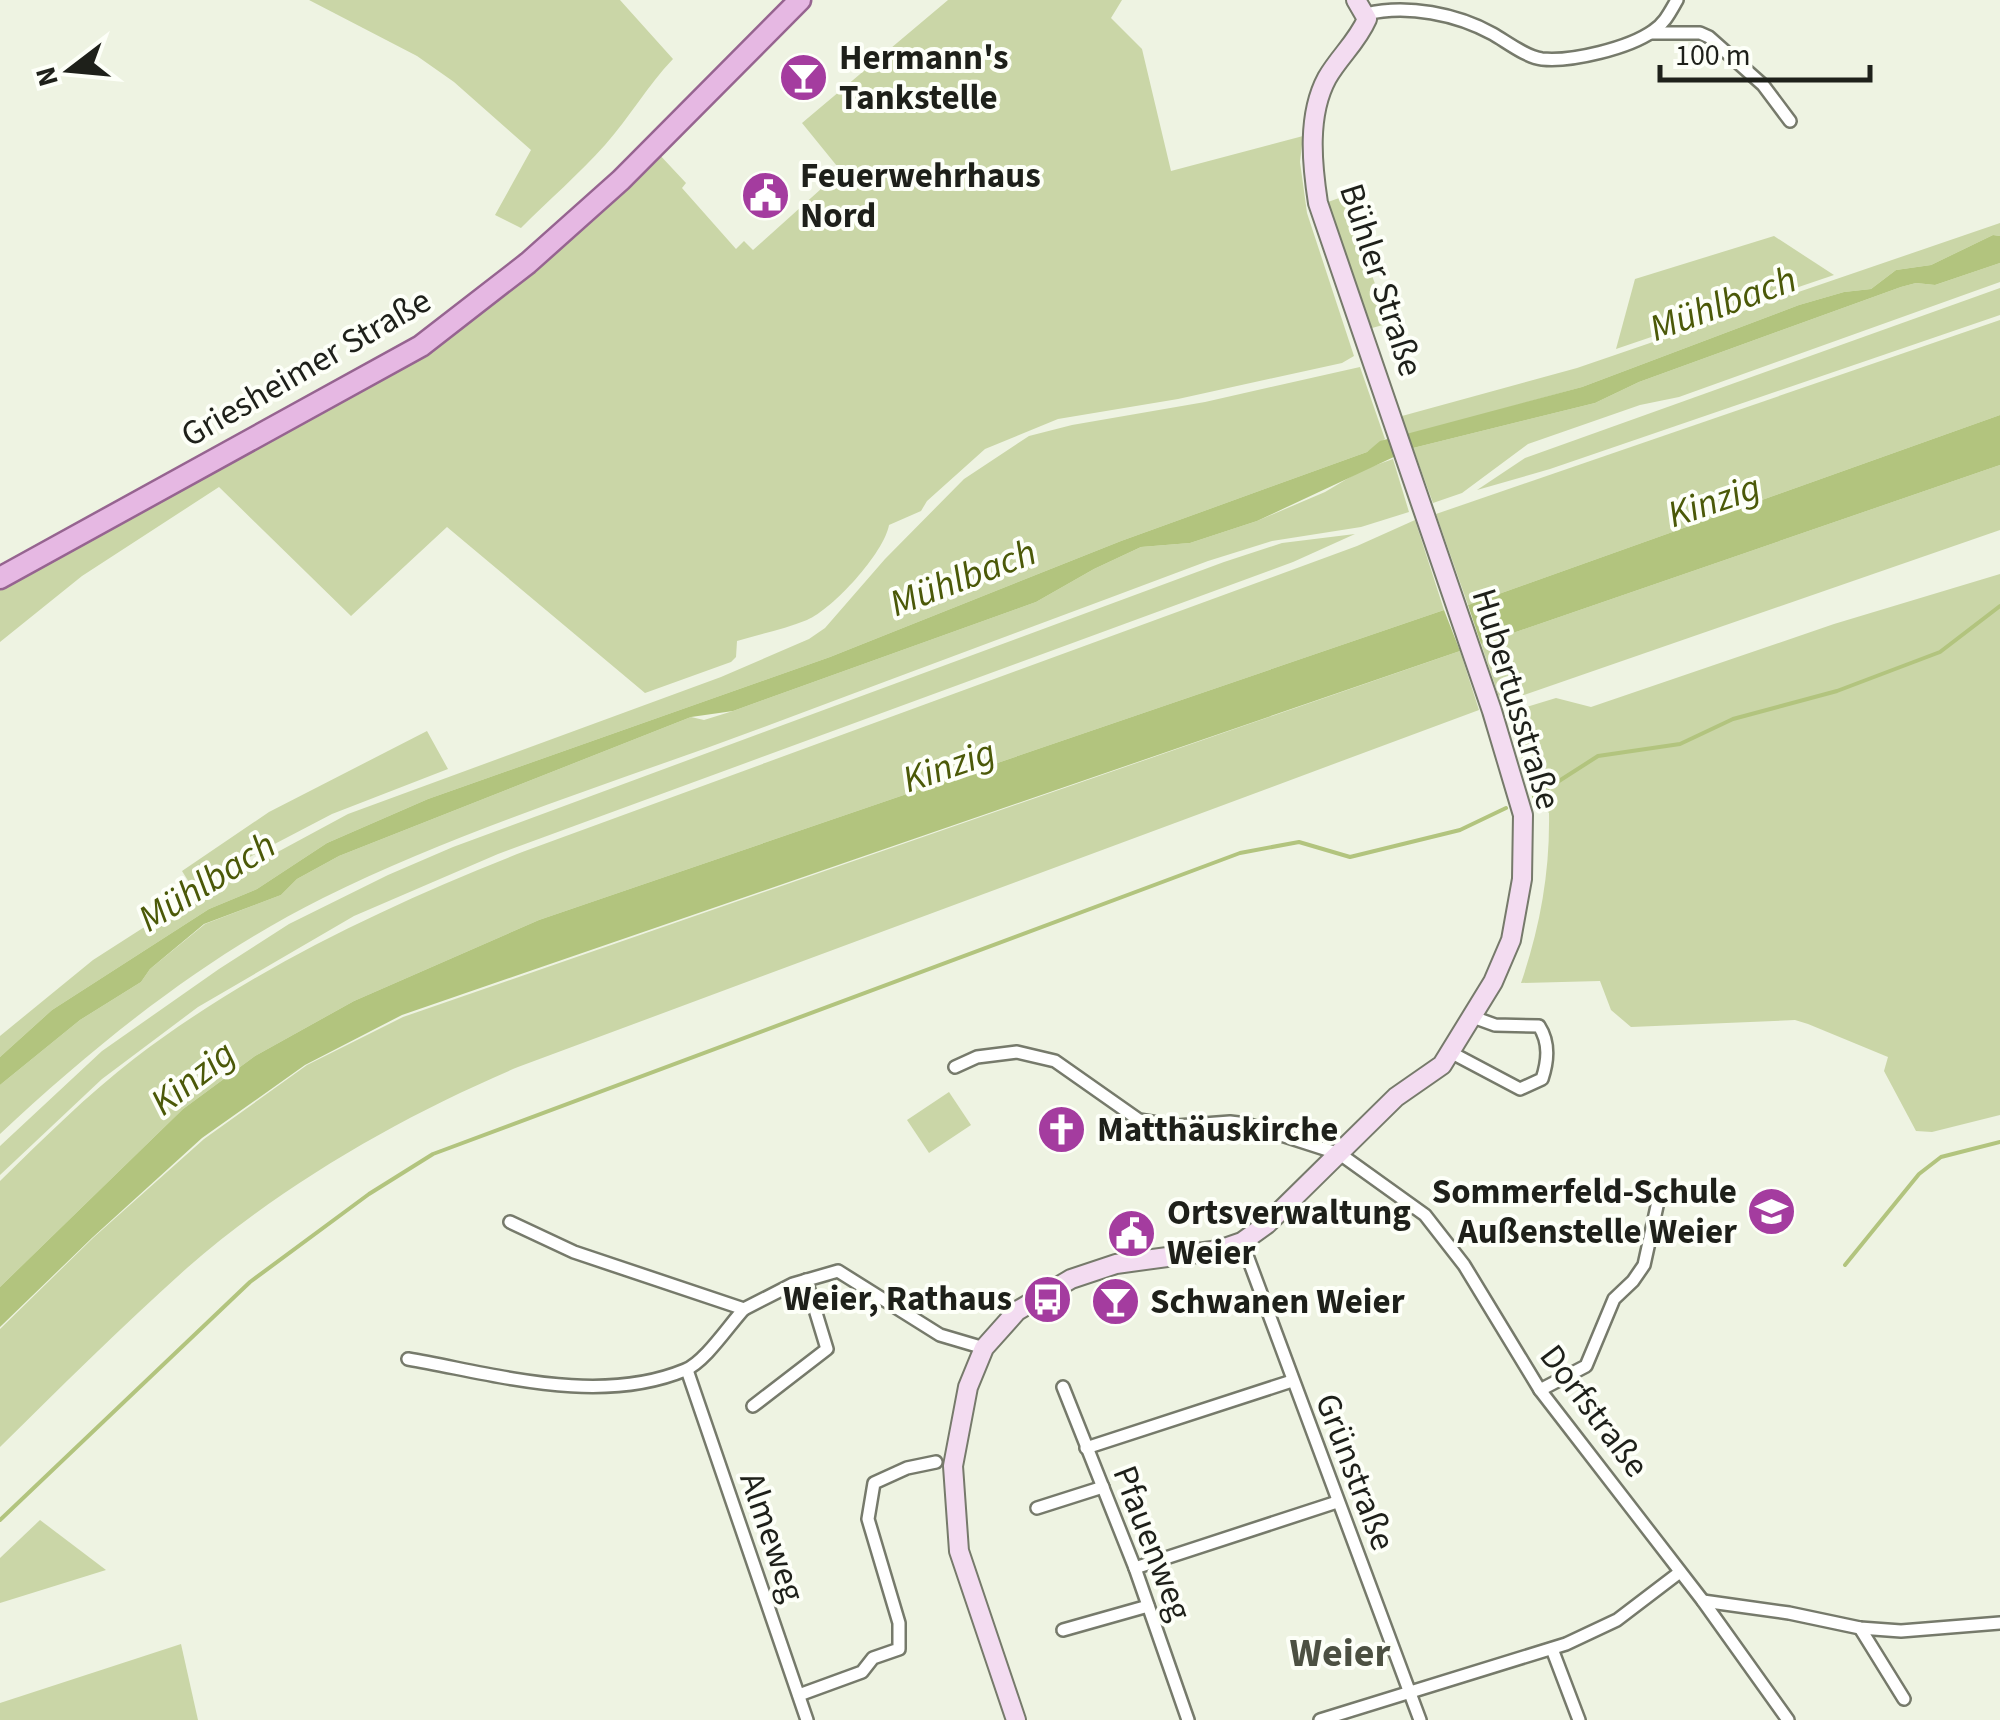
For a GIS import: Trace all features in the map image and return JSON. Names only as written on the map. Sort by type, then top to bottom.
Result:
[{"type":"main road","name":"Griesheimer Straße","points":[[0,578],[420,346],[528,264],[620,180],[800,0]]},
{"type":"street","points":[[1650,33],[1668,17],[1676,0]]},
{"type":"street","name":"Bühler Straße","points":[[1424,513],[1330,241],[1318,203],[1313,168],[1320,96],[1327,78],[1359,36],[1361,7],[1444,15],[1474,24],[1538,59],[1597,53],[1650,33],[1700,33],[1710,37],[1763,85],[1790,121]]},
{"type":"street","name":"Hubertusstraße","points":[[984,1348],[1018,1311],[1071,1279],[1116,1264],[1218,1250],[1242,1242],[1267,1224],[1396,1097],[1442,1066],[1494,982],[1511,940],[1522,879],[1523,815],[1424,513]]},
{"type":"street","points":[[1452,1053],[1520,1089],[1542,1079],[1548,1063],[1539,1026],[1494,1025],[1473,1017]]},
{"type":"street","name":"Dorfstraße","points":[[955,1066],[977,1056],[1016,1052],[1055,1062],[1139,1120],[1177,1126],[1247,1124],[1340,1154],[1425,1215],[1446,1238],[1540,1390],[1788,1720]]},
{"type":"street","points":[[1540,1390],[1586,1366],[1614,1299],[1644,1265],[1659,1198]]},
{"type":"street","points":[[510,1222],[574,1252],[744,1309]]},
{"type":"street","name":"Grünstraße","points":[[1242,1242],[1420,1720]]},
{"type":"street","points":[[408,1359],[549,1385],[618,1386],[687,1370],[744,1309],[806,1280],[838,1271],[940,1335],[984,1348],[968,1387],[952,1466],[959,1552],[1016,1720]]},
{"type":"street","points":[[753,1406],[826,1349],[806,1280]]},
{"type":"street","name":"Almeweg","points":[[687,1370],[807,1720]]},
{"type":"street","points":[[1086,1448],[1292,1380]]},
{"type":"street","name":"Pfauenweg","points":[[1063,1386],[1135,1568],[1188,1720]]},
{"type":"street","points":[[798,1695],[862,1672],[874,1658],[899,1649],[899,1623],[868,1519],[874,1484],[907,1468],[936,1462]]},
{"type":"street","points":[[1037,1508],[1103,1487]]},
{"type":"street","points":[[1135,1568],[1337,1502]]},
{"type":"street","points":[[1320,1720],[1552,1649],[1617,1620],[1680,1572]]},
{"type":"street","points":[[1702,1601],[1789,1612],[1860,1628],[1901,1631],[2000,1623]]},
{"type":"street","points":[[1064,1630],[1148,1606]]},
{"type":"street","points":[[1860,1628],[1904,1698]]},
{"type":"street","points":[[1552,1649],[1579,1720]]},
{"type":"shaded area","points":[[309,0],[620,0],[673,59],[605,145],[521,228],[495,215],[531,150],[454,82],[417,56]]},
{"type":"shaded area","points":[[948,0],[1122,0],[1111,18],[1142,49],[1171,171],[1303,136],[1300,162],[1307,213],[1354,356],[1342,363],[1178,399],[1058,419],[985,449],[927,501],[921,511],[889,525],[868,564],[818,614],[737,641],[736,657],[731,662],[645,693],[447,527],[351,616],[219,487],[82,576],[0,642],[0,585],[331,406],[657,152],[686,183],[682,188],[736,249],[744,241],[753,250],[841,171],[802,123]]},
{"type":"shaded area","points":[[1342,197],[1390,323],[1372,328],[1328,202]]},
{"type":"shaded area","points":[[2000,223],[2000,236],[1993,235],[1931,265],[1896,270],[1871,289],[1799,305],[1582,387],[1408,435],[1402,416],[1577,368]]},
{"type":"shaded area","points":[[1993,235],[2000,236],[2000,263],[1935,285],[1916,283],[1901,287],[1639,382],[1595,403],[1413,448],[1257,521],[1190,543],[1141,547],[1036,602],[733,711],[691,717],[339,856],[297,879],[281,895],[204,924],[150,969],[141,982],[80,1020],[0,1085],[0,1057],[52,1010],[209,909],[257,889],[327,843],[428,799],[830,657],[1121,541],[1367,452],[1380,441],[1582,387],[1799,305],[1871,289],[1896,270],[1931,265]]},
{"type":"shaded area","points":[[1774,236],[1834,275],[1616,349],[1635,279]]},
{"type":"shaded area","points":[[2000,263],[2000,282],[1679,397],[1640,405],[1528,444],[1462,493],[1433,503],[1413,448],[1595,403],[1639,382],[1901,287],[1916,283],[1935,285]]},
{"type":"shaded area","points":[[2000,288],[2000,315],[1550,469],[1477,490],[1525,458]]},
{"type":"shaded area","points":[[2000,320],[2000,415],[1468,605],[1436,514]]},
{"type":"shaded area","points":[[1360,367],[1385,439],[1367,452],[1121,541],[830,657],[428,799],[327,843],[257,889],[209,909],[52,1010],[0,1057],[0,1036],[93,960],[174,908],[348,814],[721,677],[809,639],[825,628],[885,559],[964,479],[1029,436]]},
{"type":"shaded area","points":[[2000,415],[2000,465],[1481,644],[1468,605]]},
{"type":"shaded area","points":[[1393,459],[1409,512],[1361,527],[1272,541],[1208,561],[482,829],[323,898],[236,947],[153,1004],[74,1067],[0,1134],[0,1085],[80,1020],[141,982],[150,969],[205,924],[281,895],[297,879],[339,856],[691,717],[704,720],[733,711],[1036,602],[1141,547],[1190,543],[1257,521]]},
{"type":"shaded area","points":[[2000,465],[2000,530],[1501,703],[1481,644]]},
{"type":"shaded area","points":[[1415,520],[1444,610],[539,920],[354,1001],[255,1056],[183,1109],[0,1287],[0,1181],[135,1058],[274,967],[373,916],[525,851],[1357,546]]},
{"type":"shaded area","points":[[1355,534],[1293,562],[498,854],[354,916],[198,1007],[102,1079],[0,1175],[0,1146],[102,1051],[289,924],[388,875],[453,847],[1224,562],[1282,543]]},
{"type":"shaded area","points":[[2000,574],[2000,1115],[1932,1132],[1916,1131],[1884,1071],[1888,1057],[1808,1024],[1795,1020],[1631,1027],[1611,1010],[1600,981],[1521,983],[1542,899],[1549,813],[1534,797],[1507,713],[1556,698],[1591,707],[1834,624]]},
{"type":"shaded area","points":[[1444,610],[1460,651],[402,1015],[305,1065],[202,1138],[0,1327],[0,1287],[183,1109],[255,1056],[354,1001],[539,920]]},
{"type":"shaded area","points":[[1460,651],[1479,710],[518,1067],[388,1130],[303,1180],[224,1237],[139,1312],[0,1447],[0,1329],[94,1237],[204,1139],[307,1065],[403,1017]]},
{"type":"shaded area","points":[[427,731],[448,769],[332,814],[192,887],[182,871],[269,812]]},
{"type":"shaded area","points":[[949,1092],[971,1125],[929,1153],[907,1120]]},
{"type":"shaded area","points":[[40,1520],[106,1570],[0,1603],[0,1558]]},
{"type":"shaded area","points":[[181,1644],[198,1720],[0,1720],[0,1703]]},
{"type":"waterway","points":[[1534,797],[1598,756],[1680,744],[1733,719],[1837,691],[1940,652],[2000,606]]},
{"type":"waterway","points":[[0,1520],[250,1282],[369,1194],[433,1154],[1240,853],[1299,842],[1350,857],[1460,830],[1506,808]]},
{"type":"waterway","points":[[1845,1265],[1919,1174],[1941,1157],[2000,1142]]},
{"type":"place","name":"Hermann's Tankstelle","points":[[804,78]]},
{"type":"place","name":"Feuerwehrhaus Nord","points":[[765,196]]},
{"type":"place","name":"Matthäuskirche","points":[[1062,1130]]},
{"type":"place","name":"Sommerfeld-Schule Außenstelle Weier","points":[[1772,1212]]},
{"type":"place","name":"Ortsverwaltung Weier","points":[[1132,1233]]},
{"type":"place","name":"Weier, Rathaus","points":[[1047,1299]]},
{"type":"place","name":"Schwanen Weier","points":[[1115,1302]]},
{"type":"district","name":"Weier","points":[[1340,1653]]},
{"type":"water label","name":"Mühlbach","points":[[1723,304]]},
{"type":"water label","name":"Kinzig","points":[[1714,501]]},
{"type":"water label","name":"Mühlbach","points":[[963,578]]},
{"type":"water label","name":"Kinzig","points":[[949,766]]},
{"type":"water label","name":"Mühlbach","points":[[207,882]]},
{"type":"water label","name":"Kinzig","points":[[193,1078]]}]
